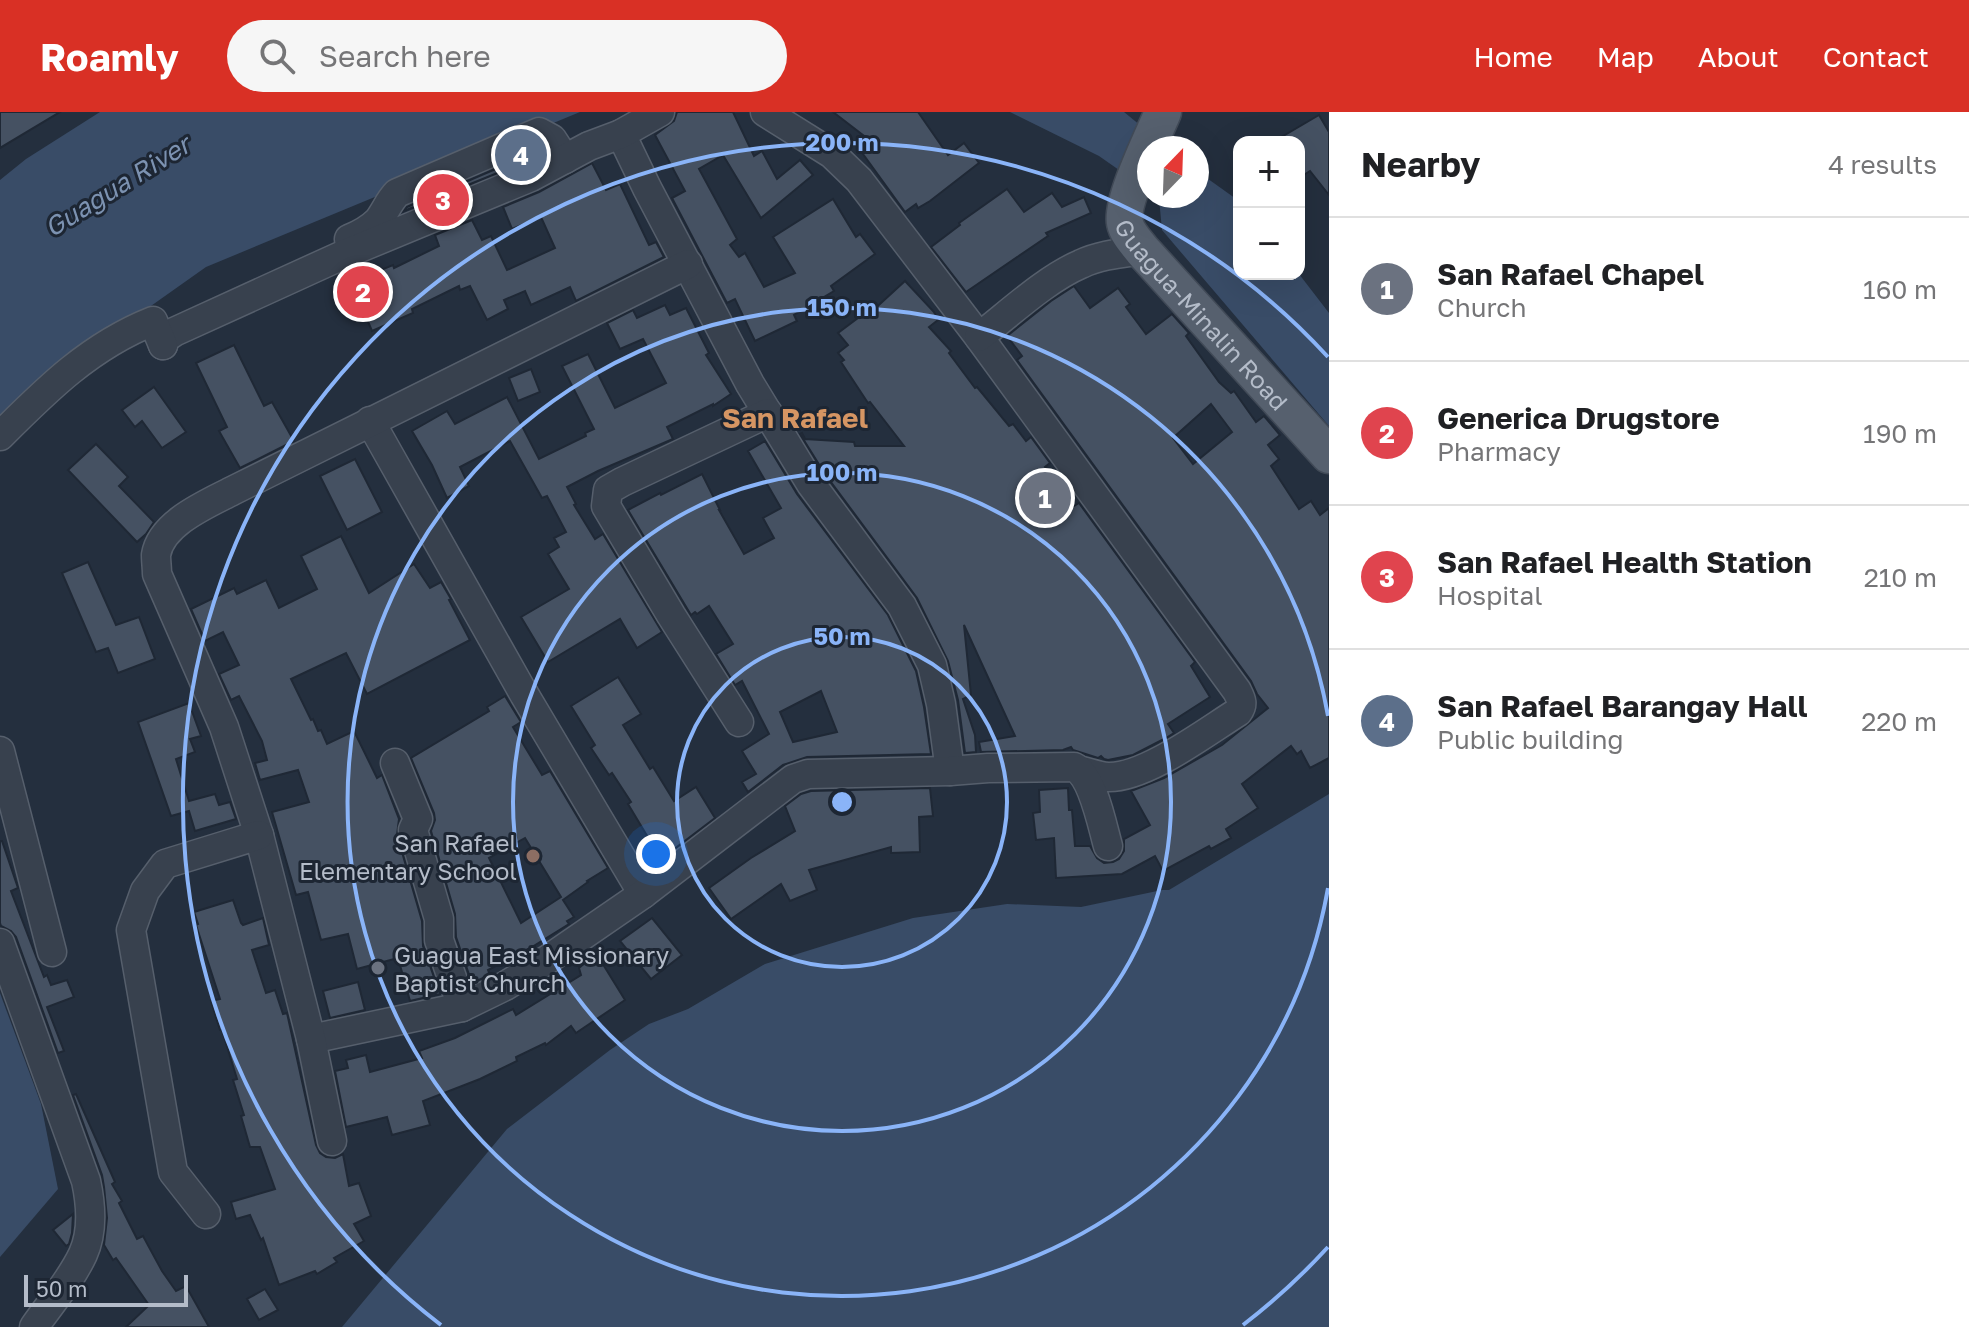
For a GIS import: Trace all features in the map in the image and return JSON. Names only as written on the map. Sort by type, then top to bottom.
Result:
[{"type":"main road","name":"Guagua-Minalin Road","points":[[1163,112],[1125,209],[1125,223],[1131,236],[1329,455]]},
{"type":"street","points":[[153,321],[163,345],[165,338],[174,332],[345,254],[531,177],[660,112]]},
{"type":"street","points":[[311,1039],[462,1007],[505,986],[643,894],[793,779],[808,774],[1059,767],[1074,767],[1105,777],[1119,776],[1151,767],[1238,712],[1241,707],[1242,701],[1237,691],[979,337],[849,169],[832,154],[765,112]]},
{"type":"street","points":[[0,436],[85,357],[133,329],[356,236],[378,220],[397,193],[539,132],[552,139],[565,159]]},
{"type":"street","points":[[621,134],[750,384],[811,484],[902,606],[932,665],[950,771]]},
{"type":"street","points":[[979,337],[1056,277],[1082,263],[1142,250]]},
{"type":"street","points":[[332,1141],[311,1039],[259,835],[224,727],[157,574],[156,553],[166,534],[187,516],[232,491],[688,264]]},
{"type":"street","points":[[739,722],[622,534],[606,506],[606,498],[608,490],[622,482],[768,413]]},
{"type":"street","points":[[370,421],[524,694],[643,894]]},
{"type":"street","points":[[0,751],[52,952]]},
{"type":"street","points":[[395,763],[418,819],[413,830],[439,919],[439,940],[462,1007]]},
{"type":"street","points":[[1082,771],[1108,846]]},
{"type":"street","points":[[206,1214],[173,1172],[131,930],[145,891],[165,864],[259,835]]},
{"type":"street","points":[[0,943],[78,1156],[91,1203],[83,1253],[34,1327]]},
{"type":"water","name":"Guagua River","points":[[100,112],[580,112],[206,267],[18,400],[0,423],[0,180],[26,159]]},
{"type":"water","points":[[1010,112],[1124,112],[1153,136],[1137,136],[1137,183],[1099,156]]},
{"type":"water","points":[[1209,180],[1233,197],[1233,280],[1304,280],[1329,313],[1329,426],[1162,230],[1160,208],[1209,208]]},
{"type":"water","points":[[1329,794],[1329,1327],[342,1327],[507,1129],[649,1024],[688,1009],[765,964],[913,918],[1007,904],[1081,907],[1169,890]]},
{"type":"water","points":[[0,993],[41,1104],[58,1189],[0,1257]]},
{"type":"building","points":[[0,112],[60,112],[0,148]]},
{"type":"building","points":[[677,112],[733,112],[754,156],[762,151],[777,179],[800,160],[813,175],[761,218],[723,155],[699,169],[737,239],[730,245],[739,257],[745,253],[764,287],[795,273],[773,237],[833,199],[856,237],[860,234],[875,254],[831,286],[834,291],[794,315],[797,321],[755,341],[735,299],[727,303],[672,198],[685,191],[655,135],[674,121]]},
{"type":"building","points":[[833,112],[918,112],[948,155],[964,143],[979,163],[930,201],[918,208],[916,204],[905,212],[863,154],[877,146]]},
{"type":"building","points":[[1319,115],[1329,132],[1329,195],[1310,171],[1305,174],[1305,136],[1283,136]]},
{"type":"building","points":[[538,151],[540,153],[524,162],[404,211],[407,207]]},
{"type":"building","points":[[592,163],[606,190],[620,184],[649,245],[656,242],[664,257],[576,301],[570,287],[531,305],[525,291],[504,300],[508,309],[487,320],[470,286],[460,290],[459,286],[412,309],[413,313],[372,331],[351,282],[393,265],[394,268],[439,246],[435,235],[472,220],[482,240],[491,236],[507,270],[555,248],[541,217],[512,229],[503,207],[539,192]]},
{"type":"building","points":[[1007,189],[1024,212],[1052,193],[1062,207],[1084,197],[1091,213],[1046,233],[1048,236],[966,292],[931,247]]},
{"type":"building","points":[[905,281],[934,312],[938,320],[929,327],[951,351],[949,353],[975,388],[1009,426],[1013,424],[1026,441],[1031,437],[1050,463],[1045,467],[1074,506],[1079,503],[1195,662],[1191,666],[1210,697],[1168,724],[1174,733],[1166,738],[1133,755],[1108,760],[1071,747],[1063,750],[981,752],[979,742],[1015,736],[964,625],[971,695],[963,699],[975,735],[976,752],[965,753],[958,700],[948,661],[917,598],[825,474],[800,434],[805,439],[854,442],[855,446],[904,446],[868,403],[841,362],[844,360],[838,353],[848,345],[838,333],[866,312],[868,315]]},
{"type":"building","points":[[1074,286],[1090,308],[1118,288],[1130,304],[1126,307],[1146,334],[1172,314],[1189,333],[1186,336],[1219,382],[1231,393],[1234,391],[1256,422],[1264,416],[1280,435],[1268,445],[1279,459],[1271,466],[1299,509],[1311,501],[1320,515],[1329,508],[1329,758],[1310,768],[1301,751],[1297,754],[1291,746],[1242,784],[1258,808],[1226,829],[1231,838],[1211,849],[1209,846],[1163,871],[1155,856],[1122,874],[1056,878],[1054,838],[1036,840],[1033,813],[1040,812],[1039,790],[1068,788],[1075,846],[1090,846],[1104,863],[1113,862],[1124,851],[1124,839],[1150,825],[1131,791],[1164,778],[1222,745],[1268,708],[1017,360],[1022,356],[1007,336]],"holes":[[[1211,404],[1232,432],[1193,464],[1173,438]]]},
{"type":"building","points":[[665,305],[670,315],[686,308],[709,353],[706,355],[731,394],[713,406],[667,427],[673,439],[567,487],[595,539],[603,534],[662,632],[637,648],[620,619],[548,662],[521,617],[569,589],[548,554],[559,547],[554,538],[566,532],[547,496],[542,498],[510,441],[460,467],[469,486],[447,498],[412,431],[447,411],[455,424],[507,397],[539,459],[586,436],[585,433],[594,429],[562,366],[588,354],[615,408],[666,383],[643,339],[620,349],[607,323],[633,310],[637,318]]},
{"type":"building","points":[[234,345],[264,406],[272,402],[294,441],[240,468],[219,431],[227,427],[196,363]]},
{"type":"building","points":[[531,369],[540,392],[518,401],[509,378]]},
{"type":"building","points":[[154,387],[186,432],[162,448],[142,421],[135,427],[122,410]]},
{"type":"building","points":[[765,441],[797,494],[888,615],[916,671],[931,754],[807,757],[783,765],[748,792],[742,782],[756,774],[742,751],[769,734],[742,681],[735,685],[716,654],[733,644],[709,606],[691,615],[628,510],[702,474],[744,554],[774,538],[763,518],[781,508],[748,451]],"holes":[[[821,691],[837,732],[793,742],[780,712]]]},
{"type":"building","points":[[96,444],[128,477],[119,486],[154,522],[137,542],[68,470]]},
{"type":"building","points":[[355,459],[382,512],[347,530],[320,476]]},
{"type":"building","points":[[341,536],[369,593],[414,564],[430,588],[441,582],[470,640],[367,694],[346,653],[291,679],[327,744],[354,731],[377,778],[382,775],[399,819],[397,835],[422,921],[423,946],[440,994],[410,1001],[398,958],[357,969],[348,934],[321,940],[308,892],[296,895],[272,812],[309,802],[298,770],[260,780],[255,763],[267,760],[262,741],[239,696],[231,700],[219,674],[239,665],[223,632],[205,641],[191,609],[234,588],[237,594],[266,580],[279,608],[317,589],[301,556]]},
{"type":"building","points":[[88,562],[116,625],[139,617],[155,659],[118,673],[108,648],[96,652],[62,573]]},
{"type":"building","points":[[618,677],[641,714],[623,725],[650,769],[653,767],[674,801],[696,787],[715,818],[661,859],[628,804],[631,802],[591,748],[595,745],[571,706]]},
{"type":"building","name":"San Rafael Elementary School","points":[[505,696],[521,722],[513,727],[542,775],[550,771],[608,868],[563,900],[574,917],[567,921],[569,924],[488,970],[490,975],[472,983],[456,937],[455,914],[431,831],[434,813],[411,758],[489,711],[487,707]],"holes":[[[525,838],[561,897],[521,923],[489,858]]]},
{"type":"building","points":[[189,703],[201,736],[190,739],[195,752],[176,759],[189,801],[215,794],[219,805],[230,802],[236,819],[195,831],[189,811],[171,816],[138,722]]},
{"type":"building","points":[[930,788],[933,816],[919,817],[920,852],[891,853],[891,847],[809,870],[817,890],[790,901],[781,884],[731,919],[709,888],[795,831],[785,806],[801,794],[811,791]]},
{"type":"building","points":[[0,841],[18,888],[11,891],[44,977],[47,975],[51,985],[67,980],[74,997],[47,1007],[64,1051],[58,1053],[16,937],[0,923]]},
{"type":"building","points":[[233,900],[243,925],[263,918],[269,945],[252,950],[266,993],[275,990],[283,1014],[287,1013],[316,1145],[326,1157],[335,1158],[343,1154],[349,1186],[359,1183],[371,1216],[354,1224],[364,1241],[334,1258],[337,1262],[317,1274],[315,1271],[279,1285],[263,1238],[261,1240],[250,1215],[236,1219],[231,1202],[275,1189],[260,1147],[250,1147],[233,1080],[237,1079],[211,1001],[220,999],[194,912]]},
{"type":"building","points":[[652,918],[682,955],[651,979],[620,941]]},
{"type":"building","points":[[596,953],[625,1000],[576,1033],[571,1026],[546,1045],[516,1057],[517,1061],[423,1101],[430,1125],[392,1135],[387,1117],[346,1127],[335,1071],[348,1068],[346,1060],[366,1055],[370,1072],[422,1058],[419,1051],[455,1038],[513,1009],[516,1015],[581,975],[579,968]]},
{"type":"building","points":[[358,982],[365,1010],[330,1018],[323,991]]},
{"type":"building","points":[[76,1094],[115,1182],[112,1184],[122,1201],[119,1203],[137,1239],[143,1236],[176,1291],[186,1286],[209,1327],[126,1327],[149,1305],[104,1245],[107,1218],[102,1175],[73,1095]]},
{"type":"building","points":[[73,1214],[72,1233],[66,1246],[53,1230]]},
{"type":"building","points":[[265,1289],[278,1310],[259,1320],[247,1299]]},
{"type":"place","name":"San Rafael Barangay Hall","points":[[521,155]]},
{"type":"place","name":"San Rafael Health Station","points":[[443,200]]},
{"type":"place","name":"Generica Drugstore","points":[[363,292]]},
{"type":"place","name":"San Rafael Chapel","points":[[1045,498]]},
{"type":"place","name":"San Rafael Elementary School","points":[[533,856]]},
{"type":"place","name":"Guagua East Missionary Baptist Church","points":[[378,968]]},
{"type":"district","name":"San Rafael","points":[[795,417]]}]
